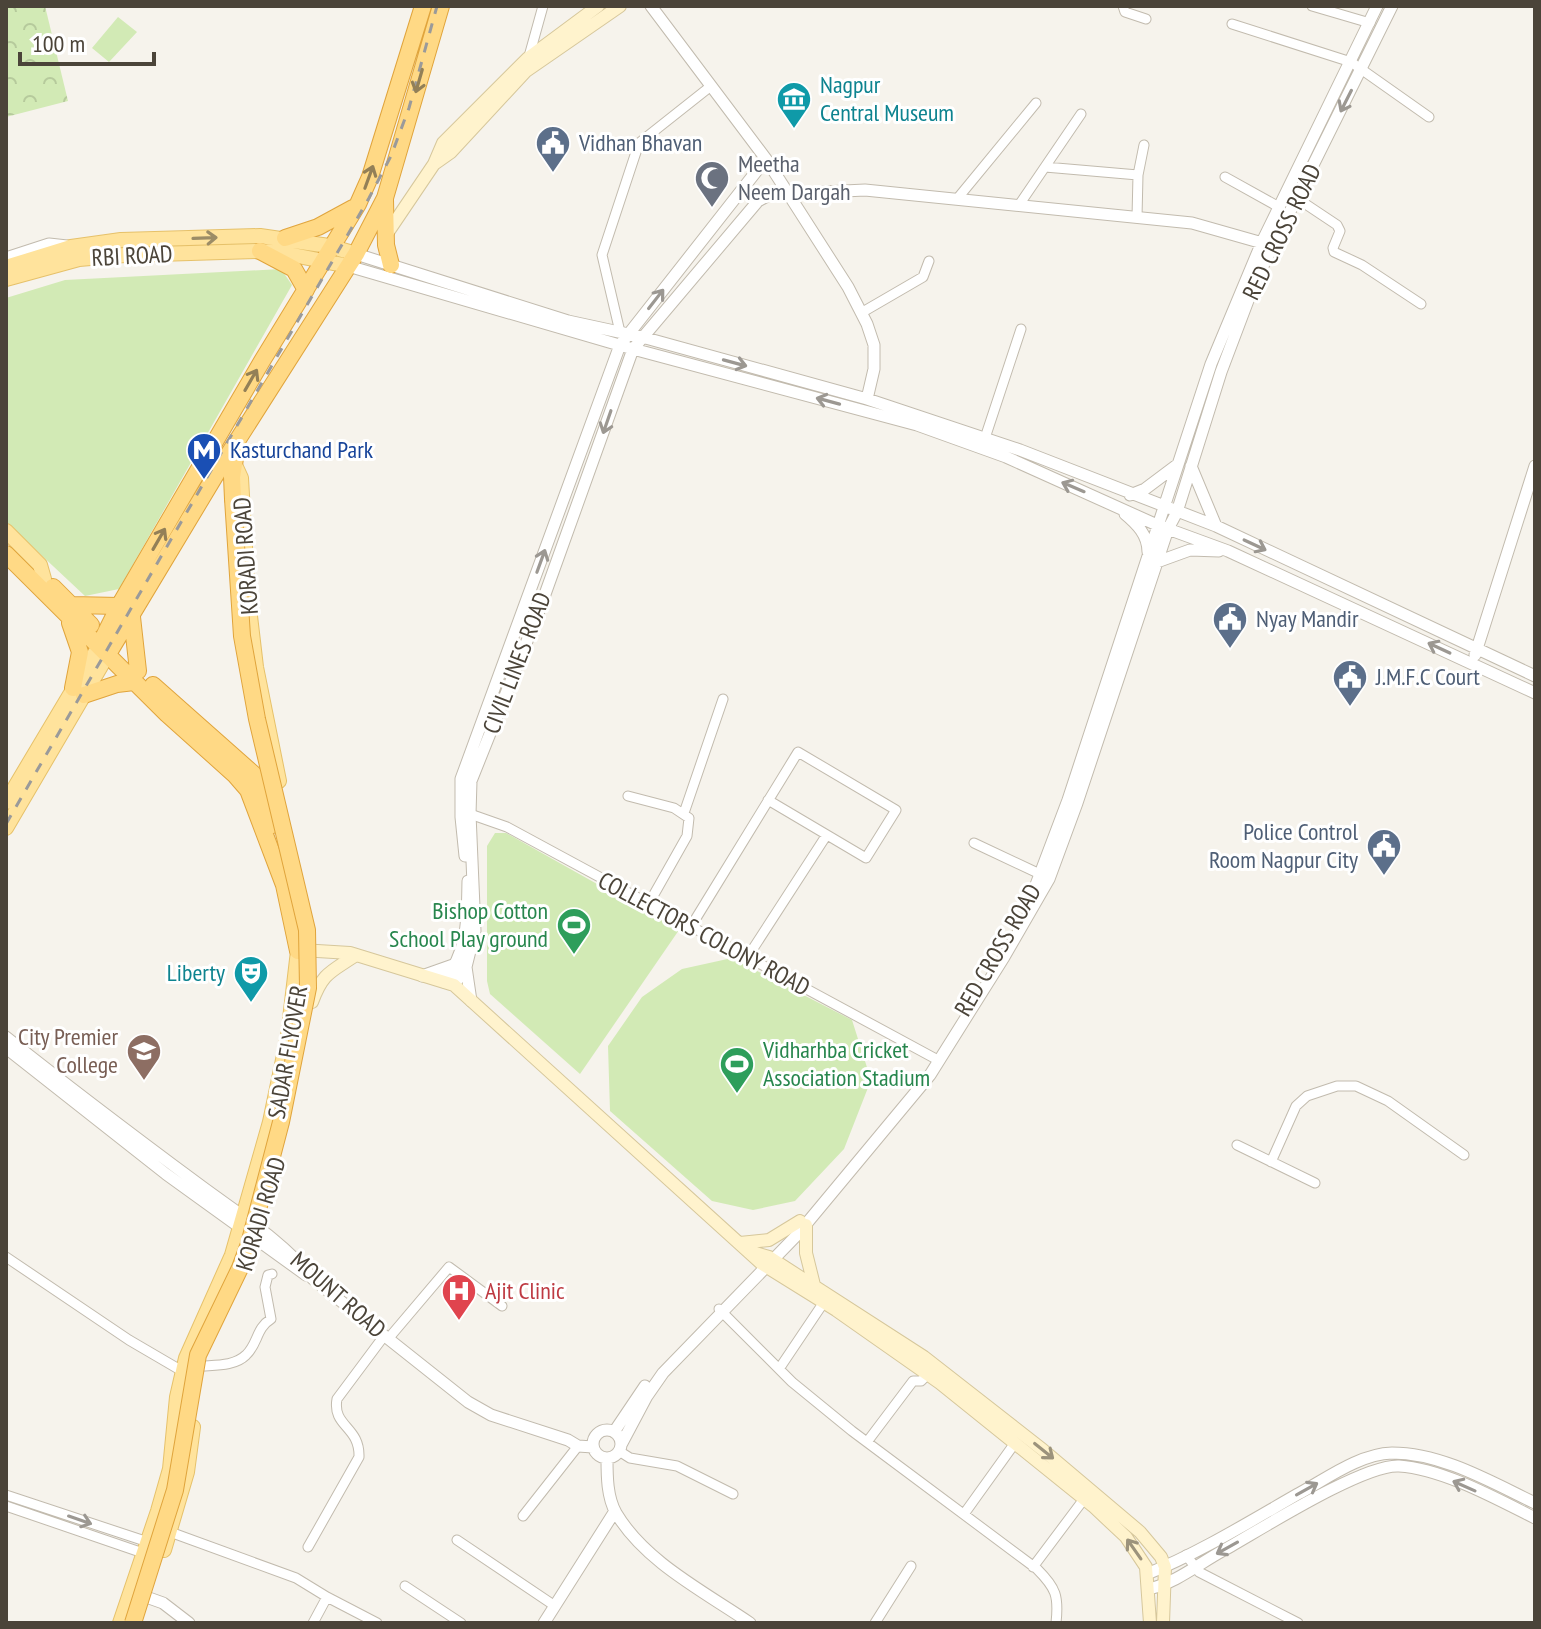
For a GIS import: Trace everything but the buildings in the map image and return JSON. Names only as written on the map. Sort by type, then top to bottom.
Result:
[{"type":"highway","points":[[106,646],[212,448],[358,204],[423,6]]},
{"type":"highway","points":[[136,676],[126,612],[231,455],[352,260],[385,198],[441,6]]},
{"type":"highway","points":[[385,198],[391,265]]},
{"type":"highway","points":[[285,238],[318,227],[358,204]]},
{"type":"highway","points":[[260,251],[294,269],[306,290]]},
{"type":"highway","points":[[212,448],[231,455]]},
{"type":"highway","name":"SADAR FLYOVER","points":[[130,1623],[175,1490],[198,1355],[240,1268],[255,1221],[281,1122],[308,988],[307,930],[259,732],[242,636],[229,499],[231,455]]},
{"type":"highway","points":[[6,542],[39,574],[70,611],[80,652],[79,691],[117,684],[136,676]]},
{"type":"highway","points":[[6,554],[238,770],[269,844],[307,950]]},
{"type":"highway","points":[[70,611],[126,612]]},
{"type":"highway","points":[[238,770],[258,778],[274,831],[297,857]]},
{"type":"main road","points":[[386,235],[434,164],[443,143],[528,58],[598,6]]},
{"type":"main road","points":[[434,164],[451,152],[526,71],[620,6]]},
{"type":"main road","points":[[6,267],[71,247],[121,240],[260,236],[333,247],[352,260]]},
{"type":"main road","name":"RBI ROAD","points":[[6,279],[79,259],[125,255],[260,251],[323,261],[352,260]]},
{"type":"main road","name":"KORADI ROAD","points":[[141,1623],[187,1472],[202,1366],[246,1269],[258,1234],[284,1139],[312,1002],[307,950],[314,928],[281,796],[256,667],[248,599],[241,478],[231,455]]},
{"type":"main road","points":[[6,531],[40,565],[39,574]]},
{"type":"main road","points":[[6,828],[10,808],[106,646]]},
{"type":"main road","points":[[6,838],[12,827],[10,808]]},
{"type":"main road","points":[[120,1623],[170,1469],[182,1371],[194,1336],[220,1285],[242,1224],[280,1076],[297,973],[307,950],[356,955],[449,984],[471,1001],[745,1247],[928,1374],[1084,1499],[1126,1537],[1146,1567],[1150,1623]]},
{"type":"main road","points":[[312,1002],[319,982],[331,970],[356,955]]},
{"type":"main road","points":[[745,1247],[769,1240],[803,1223],[814,1285]]},
{"type":"main road","points":[[768,1262],[814,1285],[924,1357],[1039,1447],[1140,1532],[1161,1557],[1165,1567],[1163,1623]]},
{"type":"street","points":[[526,71],[543,6]]},
{"type":"street","points":[[651,6],[766,159],[784,192],[841,275],[874,345],[875,357],[867,399]]},
{"type":"street","points":[[1123,6],[1125,12],[1146,19]]},
{"type":"street","points":[[1312,6],[1370,23]]},
{"type":"street","name":"RED CROSS ROAD","points":[[1291,195],[1377,6]]},
{"type":"street","name":"RED CROSS ROAD","points":[[1162,527],[1177,512],[1211,364],[1280,213],[1362,70],[1392,6]]},
{"type":"street","points":[[1232,24],[1351,62],[1429,117]]},
{"type":"street","points":[[711,86],[639,143],[602,255],[623,337],[633,349],[917,425],[1006,457],[1162,527],[1228,551],[1535,693]]},
{"type":"street","points":[[957,199],[1036,103]]},
{"type":"street","points":[[1019,205],[1081,114]]},
{"type":"street","points":[[1137,217],[1138,175],[1144,145]]},
{"type":"street","points":[[471,1001],[462,965],[467,934],[468,875],[461,817],[461,779],[623,337],[766,159]]},
{"type":"street","points":[[1045,167],[1138,175]]},
{"type":"street","points":[[1225,177],[1280,213]]},
{"type":"street","points":[[784,192],[865,190],[1192,223],[1270,239]]},
{"type":"street","name":"CIVIL LINES ROAD","points":[[462,965],[475,931],[471,781],[539,611],[633,349],[758,201],[784,192]]},
{"type":"street","points":[[1291,195],[1337,225],[1340,231],[1334,252],[1362,265],[1421,304]]},
{"type":"street","points":[[6,258],[49,244],[71,247]]},
{"type":"street","points":[[352,260],[391,265],[623,337]]},
{"type":"street","points":[[352,260],[623,337],[642,337],[867,399],[985,438],[1216,526],[1535,676]]},
{"type":"street","points":[[861,313],[923,277],[929,261]]},
{"type":"street","points":[[985,438],[1021,329]]},
{"type":"street","points":[[1130,495],[1186,464],[1216,526]]},
{"type":"street","name":"RED CROSS ROAD","points":[[721,1311],[803,1223],[936,1059],[1042,875],[1152,561],[1162,527],[1162,506],[1186,464]]},
{"type":"street","points":[[1473,663],[1535,466]]},
{"type":"street","points":[[1114,504],[1138,525],[1148,542],[1152,561],[1190,550],[1228,551]]},
{"type":"street","points":[[684,813],[723,699]]},
{"type":"street","points":[[803,1223],[930,1075],[1004,957],[1049,879],[1077,803],[1102,709]]},
{"type":"street","points":[[690,928],[768,800],[798,752],[896,810],[866,858],[768,800]]},
{"type":"street","points":[[628,796],[684,813],[689,818],[687,836],[648,905]]},
{"type":"street","name":"COLLECTORS COLONY ROAD","points":[[470,814],[507,827],[936,1059]]},
{"type":"street","points":[[747,958],[826,836]]},
{"type":"street","points":[[974,843],[1042,875]]},
{"type":"street","points":[[422,976],[462,965]]},
{"type":"street","points":[[449,984],[462,965]]},
{"type":"street","name":"MOUNT ROAD","points":[[6,1037],[242,1224],[298,1260],[313,1279],[479,1409],[573,1443],[594,1443]]},
{"type":"street","points":[[6,1048],[166,1174],[242,1224]]},
{"type":"street","points":[[1271,1162],[1296,1106],[1307,1096],[1337,1086],[1356,1086],[1388,1101],[1464,1155]]},
{"type":"street","points":[[1237,1145],[1315,1183]]},
{"type":"street","points":[[6,1257],[129,1340],[182,1371]]},
{"type":"street","points":[[308,1547],[359,1457],[359,1444],[351,1430],[338,1418],[335,1409],[337,1399],[386,1337],[449,1267],[502,1306]]},
{"type":"street","points":[[202,1366],[225,1365],[246,1356],[262,1324],[271,1319],[265,1287],[268,1275],[272,1274]]},
{"type":"street","points":[[779,1369],[824,1302]]},
{"type":"street","points":[[721,1311],[779,1369],[867,1442],[1051,1583],[1058,1602],[1056,1623]]},
{"type":"street","points":[[614,1432],[653,1375],[721,1311]]},
{"type":"street","points":[[607,1458],[620,1448],[663,1373],[721,1311]]},
{"type":"street","points":[[867,1442],[913,1381],[921,1381],[928,1374]]},
{"type":"street","points":[[607,1458],[597,1455],[594,1443],[600,1432],[614,1432]]},
{"type":"street","points":[[614,1432],[620,1448],[630,1458],[677,1466],[733,1494]]},
{"type":"street","points":[[523,1516],[573,1443]]},
{"type":"street","points":[[964,1514],[1015,1443]]},
{"type":"street","points":[[1147,1574],[1357,1461],[1390,1453],[1426,1457],[1468,1472],[1535,1503]]},
{"type":"street","points":[[607,1458],[608,1484],[615,1511],[638,1540],[669,1568],[750,1623]]},
{"type":"street","points":[[1149,1589],[1175,1582],[1195,1567],[1335,1488],[1370,1471],[1396,1466],[1430,1471],[1535,1518]]},
{"type":"street","points":[[6,1495],[145,1548]]},
{"type":"street","points":[[1033,1567],[1084,1499]]},
{"type":"street","points":[[6,1506],[163,1553]]},
{"type":"street","points":[[544,1623],[615,1511]]},
{"type":"street","points":[[170,1532],[296,1578],[377,1623]]},
{"type":"street","points":[[457,1540],[555,1606]]},
{"type":"street","points":[[1186,1555],[1199,1572],[1298,1623]]},
{"type":"street","points":[[875,1623],[911,1566]]},
{"type":"street","points":[[405,1586],[461,1623]]},
{"type":"street","points":[[313,1623],[327,1597]]},
{"type":"street","points":[[149,1598],[163,1603],[189,1623]]},
{"type":"green space","points":[[6,6],[45,6],[68,101],[6,117]]},
{"type":"green space","points":[[118,17],[137,32],[109,62],[92,48]]},
{"type":"green space","name":"Kasturchand Park","points":[[281,269],[292,285],[119,589],[85,596],[6,522],[6,298],[65,280]]},
{"type":"green space","name":"Bishop Cotton School Play ground","points":[[495,833],[506,833],[679,930],[580,1074],[490,994],[487,981],[487,846]]},
{"type":"green space","name":"Vidharhba Cricket Association Stadium","points":[[732,958],[852,1020],[871,1080],[844,1149],[795,1201],[753,1210],[712,1201],[610,1111],[608,1046],[642,997],[682,969]]},
{"type":"railway","points":[[6,824],[369,198],[391,156],[409,108],[437,6]]},
{"type":"place","name":"Nagpur Central Museum","points":[[794,130]]},
{"type":"place","name":"Vidhan Bhavan","points":[[553,174]]},
{"type":"place","name":"Meetha Neem Dargah","points":[[712,209]]},
{"type":"place","name":"Kasturchand Park","points":[[204,481]]},
{"type":"place","name":"Nyay Mandir","points":[[1230,650]]},
{"type":"place","name":"J.M.F.C Court","points":[[1350,708]]},
{"type":"place","name":"Police Control Room Nagpur City","points":[[1384,877]]},
{"type":"place","name":"Bishop Cotton School Play ground","points":[[574,956]]},
{"type":"place","name":"Liberty","points":[[251,1004]]},
{"type":"place","name":"City Premier College","points":[[144,1082]]},
{"type":"place","name":"Vidharhba Cricket Association Stadium","points":[[737,1095]]},
{"type":"place","name":"Ajit Clinic","points":[[459,1322]]}]
